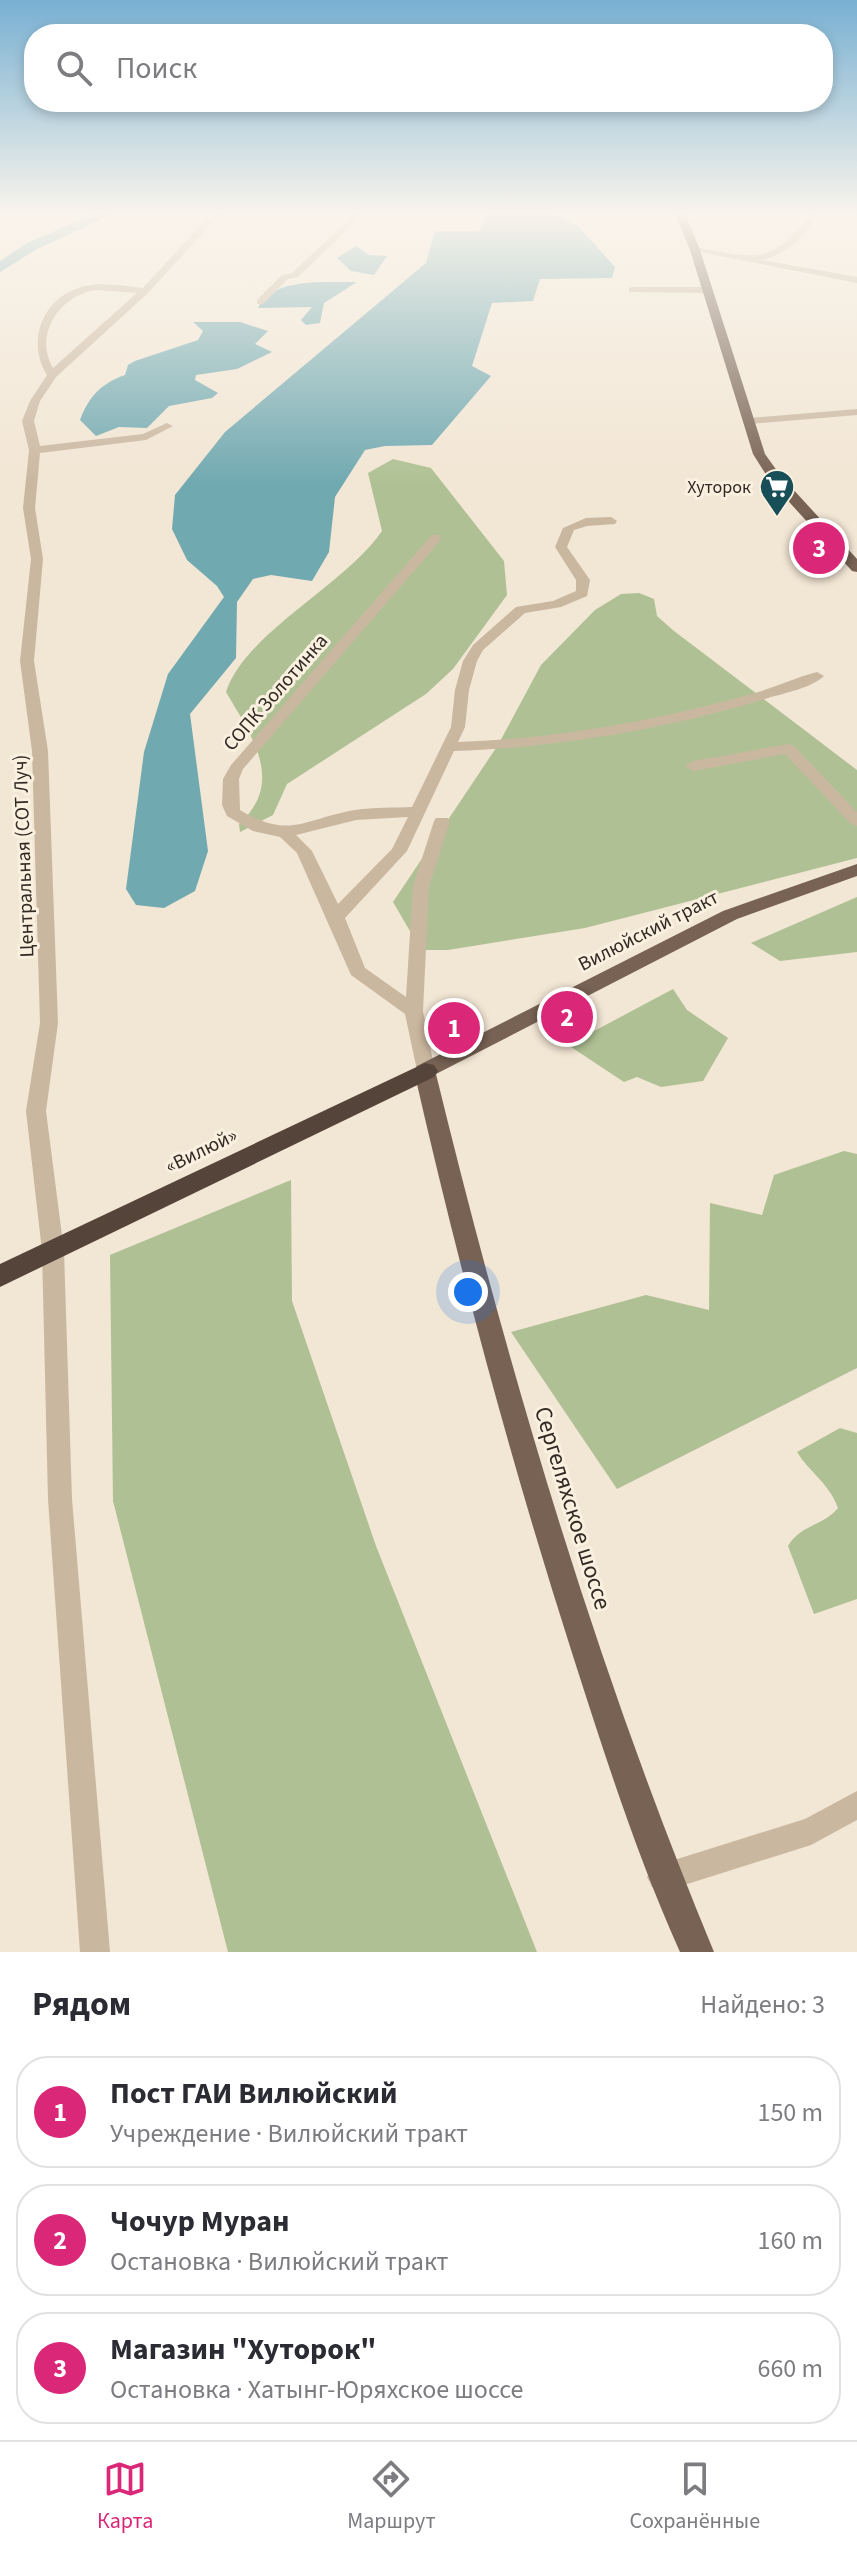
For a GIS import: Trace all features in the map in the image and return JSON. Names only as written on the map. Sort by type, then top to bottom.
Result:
[{"type":"highway","name":"«Вилюй»","points":[[0,1276],[425,1071]]},
{"type":"main road","points":[[712,302],[759,454],[775,478],[857,568]]},
{"type":"main road","name":"Вилюйский тракт","points":[[425,1071],[730,915],[857,870]]},
{"type":"main road","name":"Сергеляхское шоссе","points":[[425,1071],[483,1308],[549,1541],[662,1877],[697,1952]]},
{"type":"street","points":[[52,375],[41,360],[38,342],[45,325],[67,302]]},
{"type":"street","name":"Центральная (СОТ Луч)","points":[[95,1952],[60,1499],[53,1251],[36,1111],[49,1023],[40,751],[27,661],[37,559],[29,508],[35,450],[30,412],[52,375],[133,302]]},
{"type":"street","points":[[749,421],[857,412]]},
{"type":"street","points":[[35,450],[146,437],[167,426]]},
{"type":"street","points":[[336,917],[399,851],[458,727],[470,661],[478,648],[521,610],[556,604],[582,593],[583,580],[561,547],[565,537],[569,528],[586,522],[611,521]]},
{"type":"street","name":"СОПК Золотинка","points":[[285,833],[259,828],[233,813],[230,805],[231,779],[236,768],[436,538]]},
{"type":"street","points":[[450,747],[507,746],[602,731],[750,701],[817,676]]},
{"type":"street","points":[[693,766],[789,749],[857,821]]},
{"type":"street","points":[[285,833],[356,815],[416,812]]},
{"type":"street","points":[[425,1071],[414,1011],[421,886],[442,821]]},
{"type":"street","points":[[285,833],[304,851],[336,917],[357,971],[414,1011]]},
{"type":"street","points":[[662,1877],[811,1831],[857,1805]]},
{"type":"green space","points":[[393,459],[431,468],[504,561],[507,595],[453,669],[426,694],[287,784],[273,815],[240,832],[239,824],[253,808],[260,792],[262,775],[260,758],[226,692],[237,670],[253,650],[345,571],[382,531],[368,473]]},
{"type":"green space","points":[[639,593],[654,599],[657,616],[674,631],[857,770],[857,858],[585,928],[448,950],[421,950],[393,902],[498,745],[541,665],[595,610],[621,594]]},
{"type":"green space","points":[[857,897],[857,952],[780,961],[751,943]]},
{"type":"green space","points":[[673,989],[687,1010],[728,1038],[703,1081],[661,1087],[637,1077],[624,1082],[568,1045]]},
{"type":"green space","points":[[844,1151],[857,1154],[857,1368],[617,1489],[511,1332],[646,1295],[709,1310],[710,1203],[762,1215],[774,1175]]},
{"type":"green space","points":[[291,1180],[292,1301],[376,1546],[537,1952],[228,1952],[113,1501],[110,1255]]},
{"type":"green space","points":[[840,1428],[857,1433],[857,1599],[814,1614],[788,1546],[799,1534],[826,1519],[838,1508],[830,1492],[797,1452]]},
{"type":"water","points":[[262,302],[325,302],[320,323],[306,325],[301,320],[312,307],[258,308]]},
{"type":"water","points":[[380,302],[511,302],[492,303],[472,366],[491,376],[432,445],[385,446],[365,450],[335,497],[329,552],[312,581],[271,575],[253,579],[237,602],[236,658],[190,714],[208,851],[195,891],[164,908],[136,905],[126,889],[144,752],[168,674],[224,597],[217,586],[187,560],[172,529],[175,495],[225,432]]},
{"type":"water","points":[[193,322],[240,322],[268,331],[255,344],[272,352],[237,369],[196,375],[195,380],[218,393],[212,398],[169,406],[147,428],[119,427],[96,436],[80,420],[92,397],[103,386],[125,375],[128,365],[135,361],[198,340],[203,331]]},
{"type":"place","name":"Хуторок","points":[[777,518]]},
{"type":"place","name":"Магазин \"Хуторок\"","points":[[819,548]]},
{"type":"place","name":"Чочур Муран","points":[[567,1017]]},
{"type":"place","name":"Пост ГАИ Вилюйский","points":[[454,1028]]}]
